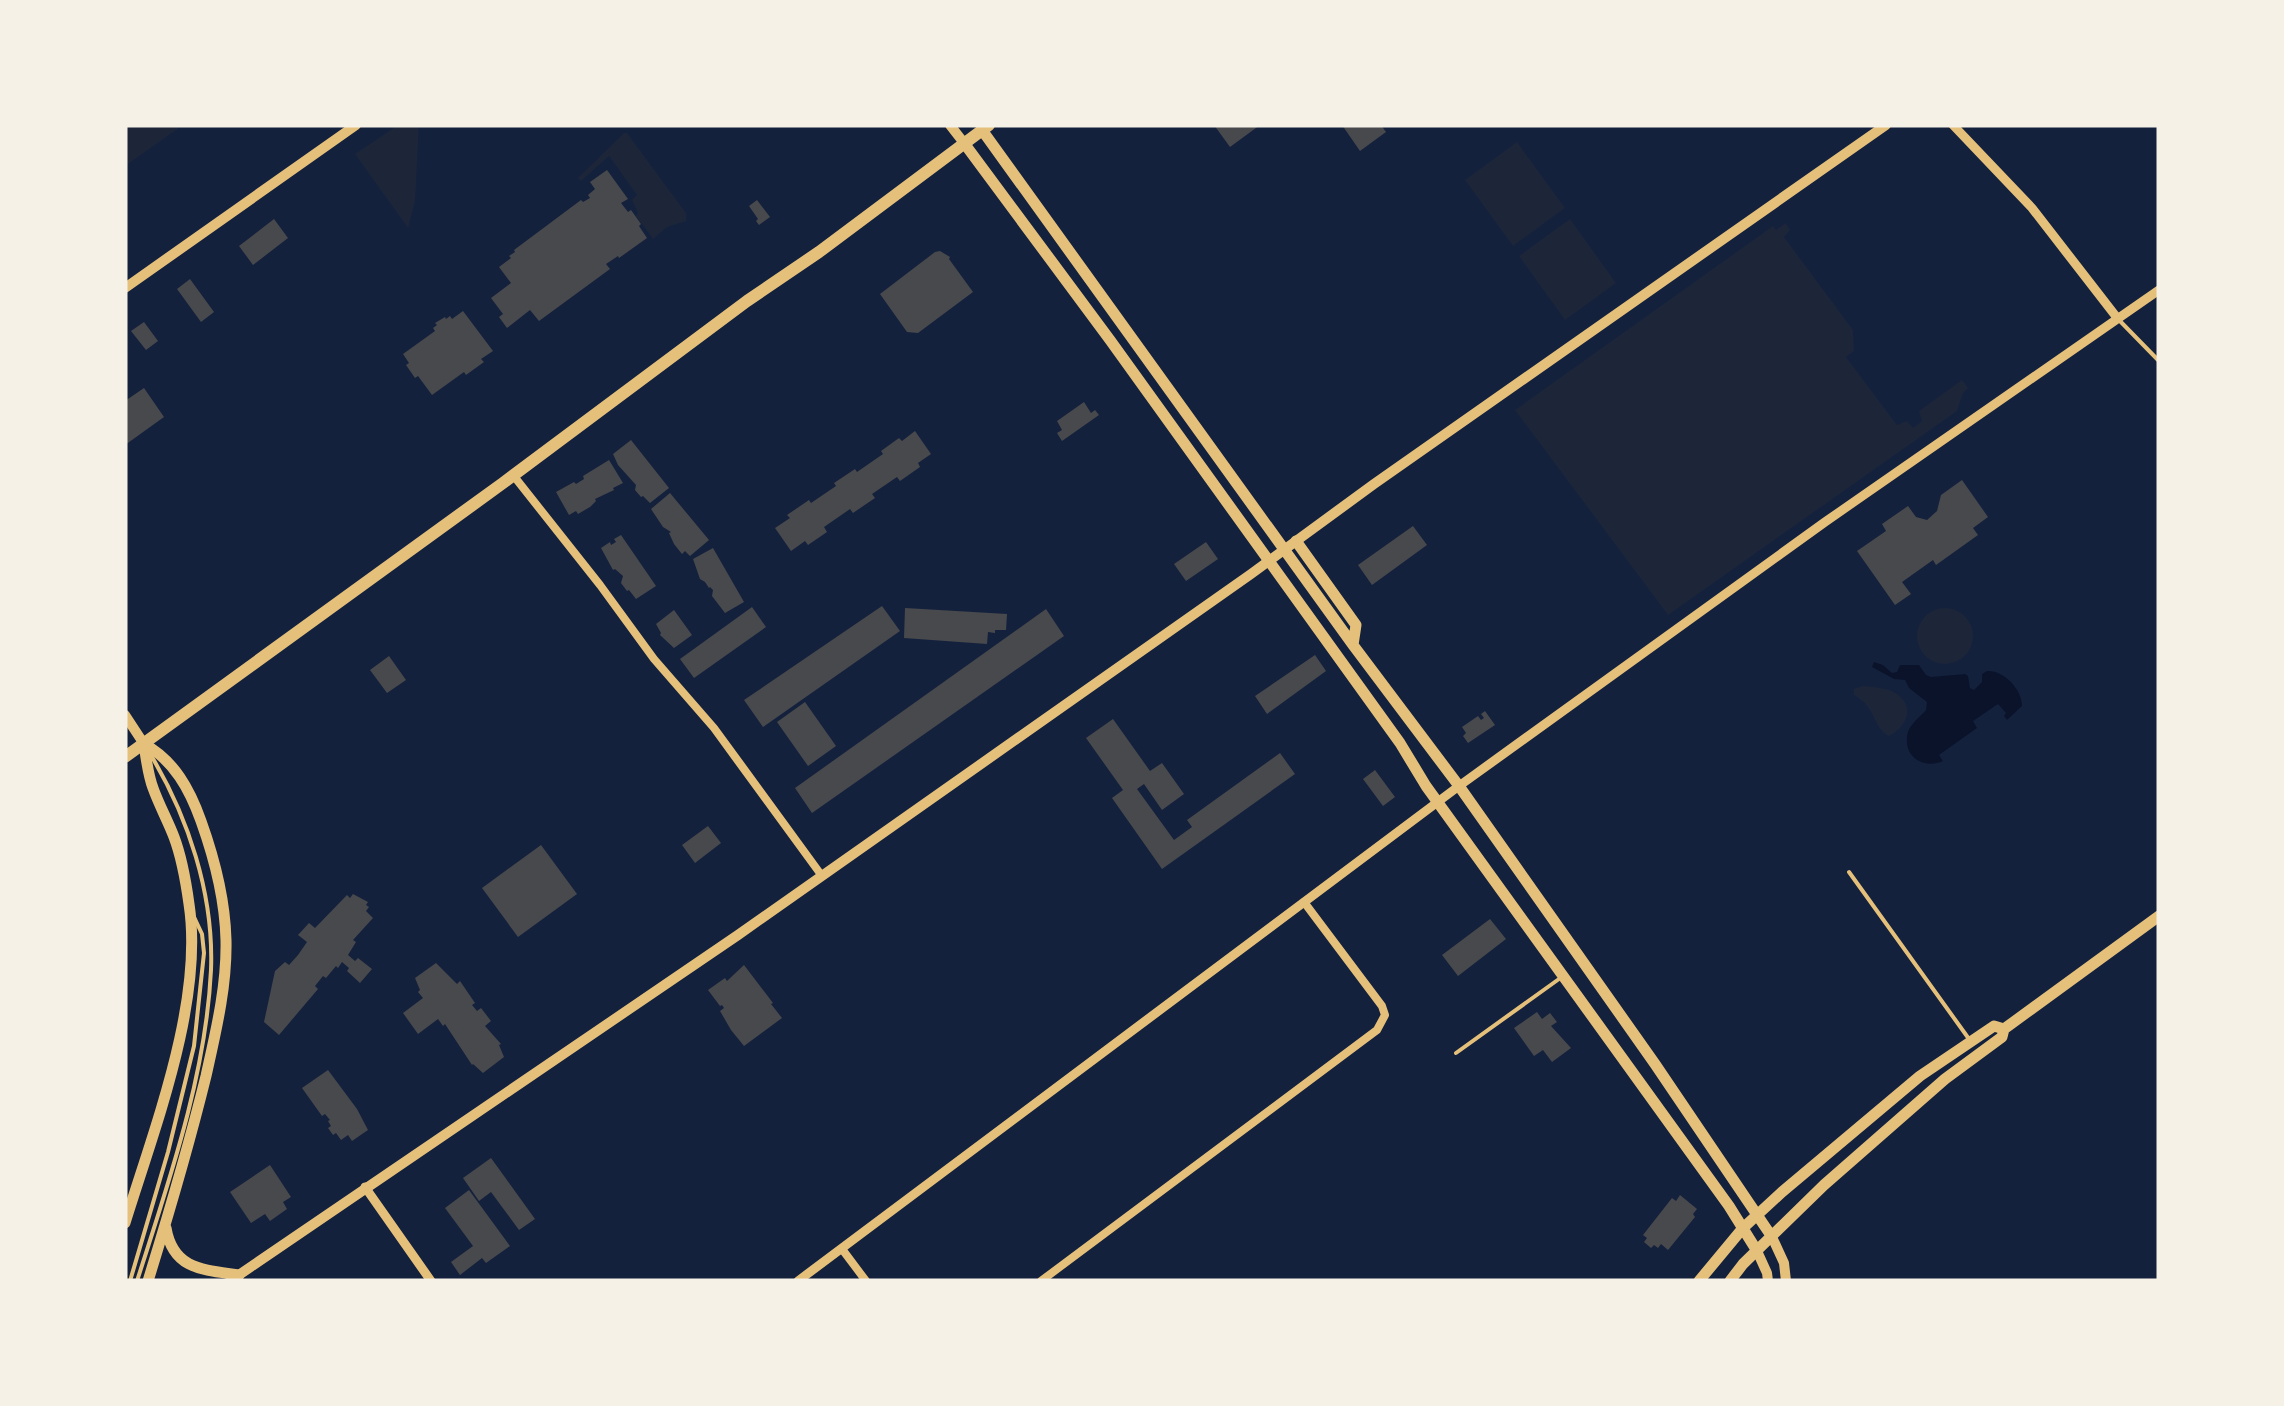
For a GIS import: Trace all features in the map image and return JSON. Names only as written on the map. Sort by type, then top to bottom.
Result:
[{"type":"highway","points":[[125,757],[819,252],[983,127]]},
{"type":"main road","points":[[125,288],[356,125]]},
{"type":"main road","points":[[950,125],[1400,743],[1438,802],[1743,1228],[1757,1250],[1768,1281]]},
{"type":"main road","points":[[167,1219],[170,1242],[184,1262],[236,1279],[822,876],[1886,125]]},
{"type":"main road","points":[[983,127],[1092,284],[1459,786],[1758,1214],[1784,1263],[1786,1281]]},
{"type":"main road","points":[[1296,542],[1356,625],[1353,644]]},
{"type":"main road","points":[[125,715],[144,744],[152,786],[176,842],[190,908],[191,942],[189,984],[170,1080],[125,1223]]},
{"type":"main road","points":[[144,744],[176,770],[199,815],[219,882],[226,941],[224,987],[212,1051],[148,1281]]},
{"type":"main road","points":[[1730,1281],[1824,1185],[1945,1078],[2002,1037],[2004,1029],[2159,916]]},
{"type":"main road","points":[[1699,1281],[1743,1228],[1836,1145],[1920,1076],[1994,1026],[2004,1029]]},
{"type":"street","points":[[1954,125],[2032,208],[2118,318]]},
{"type":"street","points":[[798,1281],[1459,786],[1818,526],[2159,290]]},
{"type":"street","points":[[513,475],[654,659],[714,728],[822,876]]},
{"type":"street","points":[[1042,1281],[1377,1030],[1385,1015],[1382,1006],[1304,902]]},
{"type":"street","points":[[365,1187],[431,1281]]},
{"type":"street","points":[[842,1248],[866,1281]]},
{"type":"lane","points":[[2118,318],[2159,361]]},
{"type":"lane","points":[[133,1281],[162,1200],[192,1088],[211,969],[207,911],[196,857],[176,806],[144,744]]},
{"type":"lane","points":[[1850,872],[1971,1042]]},
{"type":"lane","points":[[133,1281],[197,1026],[204,952],[202,934],[190,908]]},
{"type":"lane","points":[[1456,1053],[1563,976]]},
{"type":"shaded area","points":[[125,125],[183,125],[125,166]]},
{"type":"shaded area","points":[[398,125],[419,125],[415,201],[408,228],[355,154]]},
{"type":"shaded area","points":[[624,133],[686,213],[686,221],[667,227],[653,239],[636,216],[632,200],[637,195],[609,156],[581,181],[578,178]]},
{"type":"shaded area","points":[[1517,142],[1565,208],[1513,246],[1465,180]]},
{"type":"shaded area","points":[[1570,219],[1616,283],[1565,320],[1519,256]]},
{"type":"shaded area","points":[[1786,223],[1790,230],[1784,237],[1853,330],[1854,351],[1846,357],[1897,425],[1907,421],[1913,428],[1922,421],[1919,411],[1962,380],[1968,388],[1957,411],[1668,615],[1515,410],[1773,226],[1776,230]]},
{"type":"shaded area","points":[[1945,608],[1964,617],[1973,636],[1964,655],[1945,664],[1926,655],[1917,636],[1926,617]]},
{"type":"shaded area","points":[[1874,662],[1892,673],[1900,665],[1919,665],[1931,677],[1965,674],[1974,690],[1982,682],[1982,674],[1993,672],[2006,677],[2015,687],[2022,706],[2007,720],[1998,704],[1973,721],[1977,728],[1939,755],[1943,761],[1924,763],[1909,752],[1907,738],[1911,726],[1926,710],[1927,702],[1905,680],[1894,679],[1872,667]]},
{"type":"shaded area","points":[[1881,688],[1903,699],[1906,717],[1889,736],[1854,695],[1854,689]]},
{"type":"building","points":[[1214,125],[1260,125],[1230,147]]},
{"type":"building","points":[[1342,125],[1381,125],[1386,132],[1360,151]]},
{"type":"building","points":[[607,170],[628,199],[621,203],[628,212],[631,210],[647,238],[606,264],[610,269],[539,321],[530,310],[507,328],[499,317],[503,314],[491,298],[511,283],[499,267],[511,258],[514,250],[581,200],[590,198],[588,195],[595,189],[590,182]]},
{"type":"building","points":[[757,200],[770,217],[759,225],[749,206]]},
{"type":"building","points":[[274,219],[288,238],[253,265],[239,246]]},
{"type":"building","points":[[940,251],[950,257],[973,292],[918,333],[907,332],[880,294]]},
{"type":"building","points":[[190,279],[214,312],[201,322],[177,289]]},
{"type":"building","points":[[463,311],[493,351],[466,375],[464,372],[432,395],[418,376],[415,378],[403,354],[435,331],[435,323],[445,317],[452,319]]},
{"type":"building","points":[[144,322],[158,341],[146,350],[131,331]]},
{"type":"building","points":[[144,388],[164,417],[125,445],[125,401]]},
{"type":"building","points":[[1084,402],[1091,413],[1095,410],[1099,415],[1062,441],[1057,421]]},
{"type":"building","points":[[915,431],[931,454],[918,463],[920,467],[900,481],[897,477],[872,494],[875,498],[824,527],[827,532],[808,545],[805,541],[791,551],[775,528],[790,518],[787,515],[809,500],[811,503],[836,486],[834,483],[883,454],[881,451],[899,438],[902,441]]},
{"type":"building","points":[[631,440],[669,488],[650,503],[635,490],[636,485],[613,454]]},
{"type":"building","points":[[609,460],[623,483],[595,499],[590,507],[569,515],[556,492],[576,484]]},
{"type":"building","points":[[1962,480],[1988,517],[1973,528],[1978,535],[1936,565],[1933,560],[1902,582],[1911,594],[1895,605],[1857,551],[1886,531],[1882,524],[1908,506],[1916,517],[1927,520],[1937,511],[1941,495]]},
{"type":"building","points":[[670,493],[709,540],[690,556],[685,551],[682,554],[671,532],[651,509]]},
{"type":"building","points":[[1413,526],[1427,545],[1372,585],[1358,565]]},
{"type":"building","points":[[621,535],[656,586],[636,599],[621,583],[623,576],[613,570],[601,548],[616,542],[614,539]]},
{"type":"building","points":[[1206,542],[1218,559],[1186,581],[1174,564]]},
{"type":"building","points":[[713,548],[744,602],[725,613],[712,596],[713,590],[700,579],[693,559]]},
{"type":"building","points":[[882,606],[900,631],[763,727],[744,700]]},
{"type":"building","points":[[752,607],[766,627],[694,678],[680,659]]},
{"type":"building","points":[[905,608],[1007,614],[1006,630],[988,632],[987,644],[904,638]]},
{"type":"building","points":[[1046,609],[1064,636],[812,813],[795,788]]},
{"type":"building","points":[[674,610],[692,635],[674,648],[660,635],[656,624]]},
{"type":"building","points":[[1315,655],[1326,671],[1267,714],[1255,696]]},
{"type":"building","points":[[389,656],[406,680],[387,693],[370,670]]},
{"type":"building","points":[[805,702],[836,746],[808,766],[777,722]]},
{"type":"building","points":[[1485,711],[1495,725],[1468,743],[1462,727],[1478,716],[1484,718],[1481,714]]},
{"type":"building","points":[[1113,719],[1150,771],[1162,763],[1184,794],[1162,810],[1144,784],[1137,789],[1174,840],[1192,827],[1187,820],[1280,753],[1295,774],[1162,869],[1112,798],[1123,790],[1086,738]]},
{"type":"building","points":[[1375,770],[1395,797],[1383,806],[1363,779]]},
{"type":"building","points":[[708,826],[721,843],[695,863],[682,845]]},
{"type":"building","points":[[541,845],[577,894],[518,937],[482,888]]},
{"type":"building","points":[[353,894],[368,902],[366,911],[373,918],[353,940],[356,942],[348,955],[372,969],[360,983],[342,962],[336,966],[326,978],[323,976],[315,986],[318,989],[279,1035],[264,1022],[275,971],[285,962],[289,965],[298,955],[307,942],[298,935],[309,923],[315,928],[347,895],[350,898]]},
{"type":"building","points":[[1490,919],[1506,939],[1458,976],[1442,955]]},
{"type":"building","points":[[436,963],[457,984],[460,981],[475,1003],[472,1005],[477,1011],[481,1008],[491,1021],[485,1026],[501,1044],[504,1057],[483,1073],[472,1065],[445,1024],[438,1019],[418,1034],[403,1013],[423,998],[415,978]]},
{"type":"building","points":[[744,965],[782,1018],[744,1046],[720,1011],[724,1008],[708,990],[725,978],[727,981]]},
{"type":"building","points":[[1537,1012],[1542,1019],[1550,1013],[1557,1022],[1551,1026],[1571,1048],[1552,1062],[1543,1050],[1534,1056],[1514,1028]]},
{"type":"building","points":[[328,1070],[368,1130],[352,1141],[348,1135],[341,1140],[336,1133],[333,1135],[328,1128],[330,1120],[325,1114],[322,1116],[302,1088]]},
{"type":"building","points":[[491,1158],[535,1219],[519,1230],[491,1192],[479,1201],[463,1178]]},
{"type":"building","points":[[270,1165],[291,1197],[283,1202],[287,1209],[270,1221],[265,1214],[251,1223],[230,1192]]},
{"type":"building","points":[[469,1190],[510,1246],[486,1263],[482,1258],[460,1275],[451,1262],[473,1246],[445,1208]]},
{"type":"building","points":[[1680,1195],[1697,1209],[1695,1217],[1668,1250],[1661,1244],[1651,1248],[1643,1235],[1672,1198],[1676,1201]]}]
